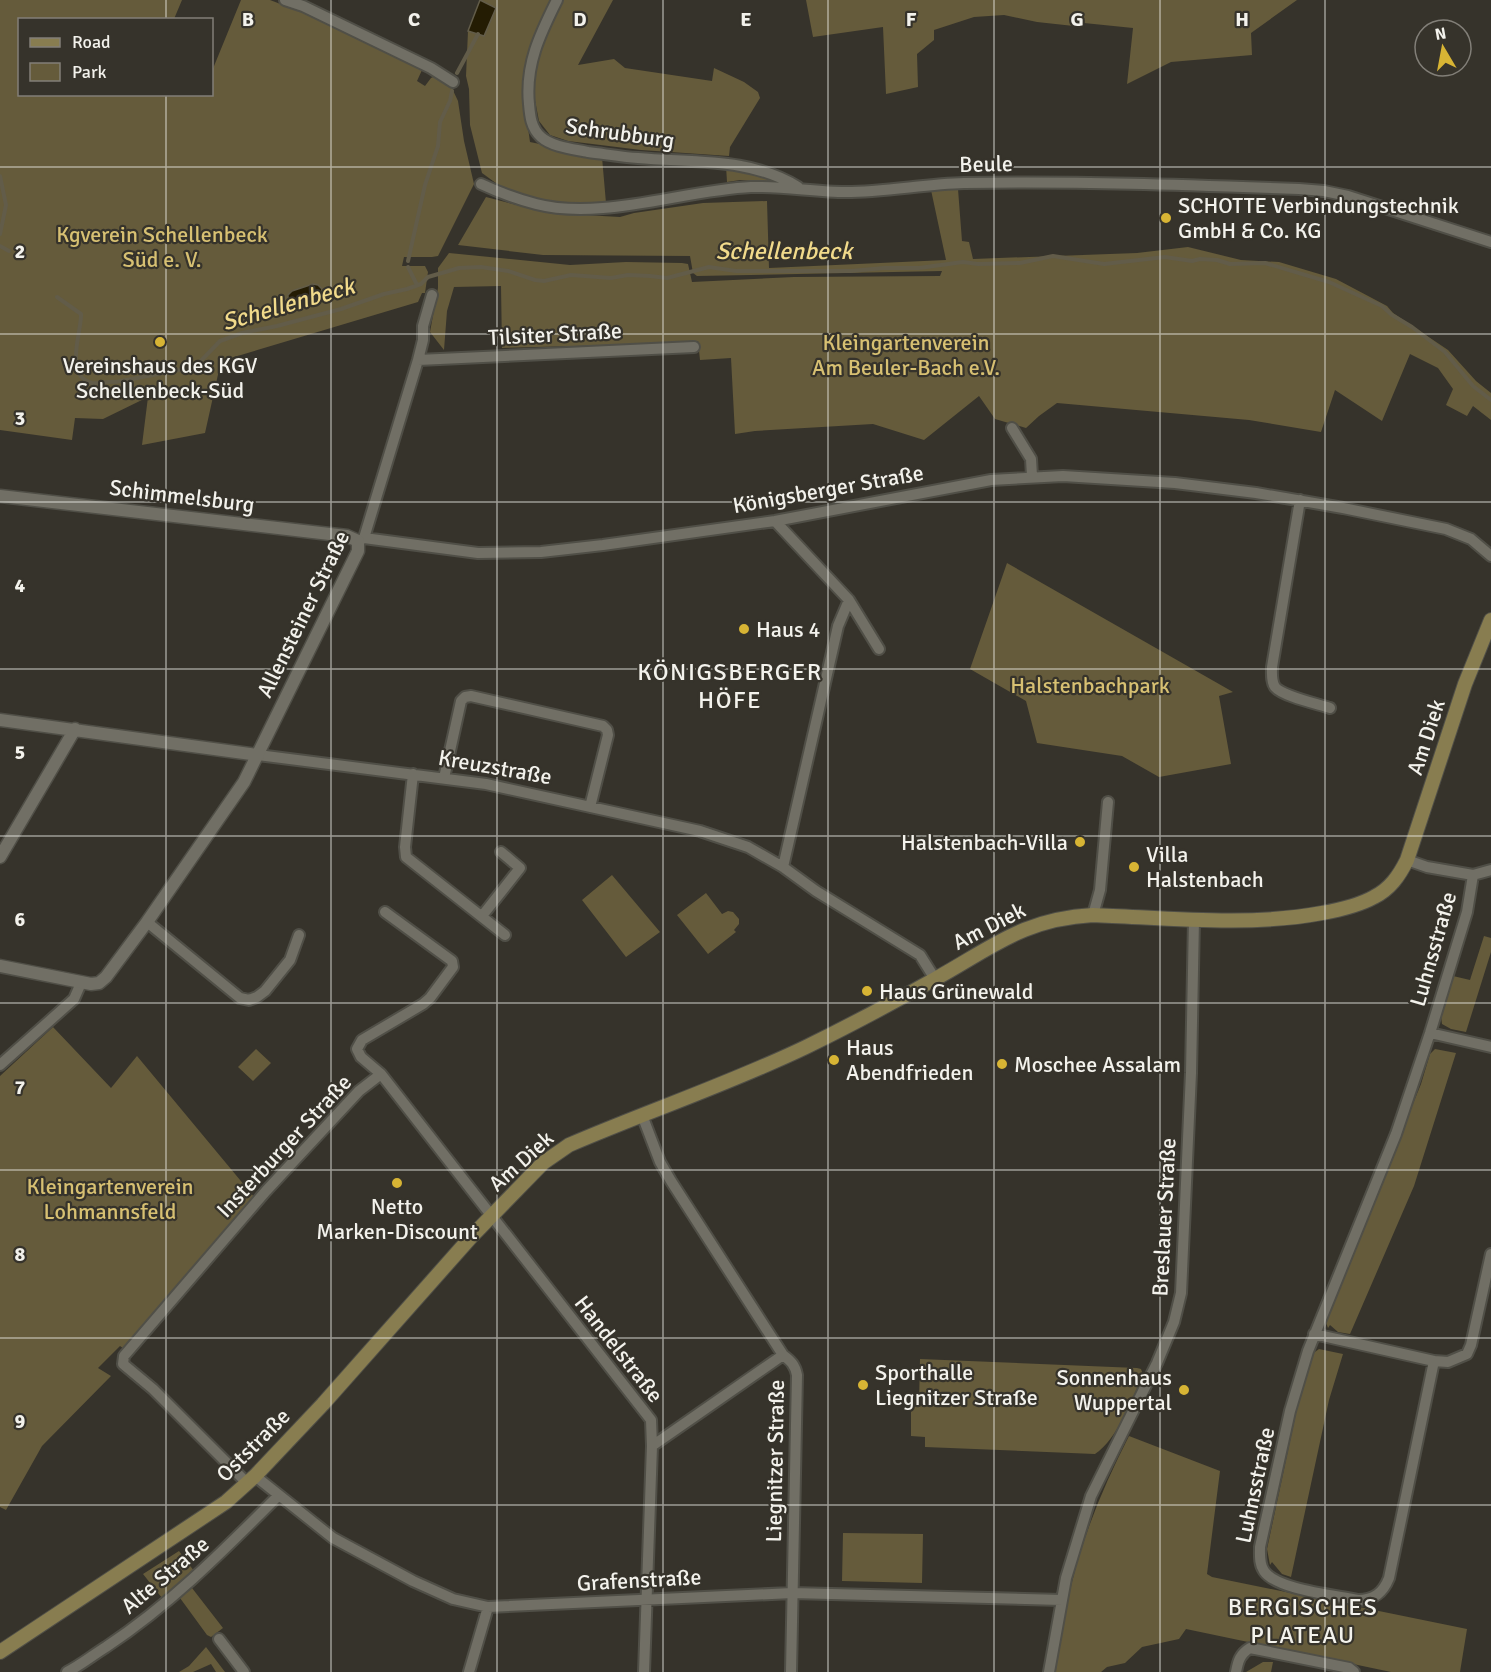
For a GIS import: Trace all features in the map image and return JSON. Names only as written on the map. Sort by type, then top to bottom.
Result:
[{"type":"main road","name":"Am Diek","points":[[491,1217],[543,1163],[561,1150],[805,1047],[1028,927],[1069,916],[1093,915],[1262,921],[1336,910],[1361,903],[1381,893],[1391,885],[1407,860],[1465,684],[1491,620]]},
{"type":"main road","name":"Oststraße","points":[[2,1649],[226,1502],[323,1404],[491,1217]]},
{"type":"street","points":[[285,0],[303,6],[431,68],[453,82]]},
{"type":"street","name":"Schrubburg","points":[[557,0],[536,45],[527,79],[530,119],[542,138],[568,147],[605,154],[724,162],[785,179],[799,188]]},
{"type":"street","name":"Beule","points":[[480,183],[500,193],[537,205],[565,208],[628,205],[725,189],[799,188],[846,192],[962,183],[1324,190],[1491,242]]},
{"type":"street","name":"Allensteiner Straße","points":[[81,983],[99,983],[106,976],[147,922],[243,782],[258,755],[358,551],[418,360],[423,340],[423,326],[432,295]]},
{"type":"street","name":"Tilsiter Straße","points":[[418,360],[694,347]]},
{"type":"street","points":[[1012,428],[1031,459],[1032,476]]},
{"type":"street","name":"Königsberger Straße","points":[[361,540],[478,553],[541,552],[775,521],[958,485],[1032,476],[1064,476],[1175,483],[1300,500],[1446,530],[1471,539],[1491,556]]},
{"type":"street","name":"Schimmelsburg","points":[[0,496],[347,536],[361,540]]},
{"type":"street","points":[[1300,500],[1272,678],[1275,688],[1330,708]]},
{"type":"street","points":[[775,521],[849,600],[879,649]]},
{"type":"street","points":[[783,867],[838,626],[849,600]]},
{"type":"street","points":[[444,778],[461,701],[471,696],[603,726],[608,735],[590,807]]},
{"type":"street","name":"Kreuzstraße","points":[[0,720],[486,784],[700,831],[748,847],[783,867],[816,891],[920,955],[935,979]]},
{"type":"street","points":[[0,857],[75,729]]},
{"type":"street","points":[[413,774],[405,847],[406,857],[504,935]]},
{"type":"street","points":[[1093,915],[1100,890],[1108,802]]},
{"type":"street","points":[[482,916],[520,868],[501,852]]},
{"type":"street","name":"Luhnsstraße","points":[[1407,860],[1428,867],[1473,875],[1491,870]]},
{"type":"street","name":"Luhnsstraße","points":[[1434,1361],[1385,1589],[1368,1600],[1358,1600],[1288,1586],[1271,1578],[1260,1563],[1260,1547],[1290,1411],[1314,1334],[1396,1134],[1430,1034],[1467,912],[1473,875]]},
{"type":"street","name":"Handelstraße","points":[[385,912],[453,964],[453,967],[430,998],[358,1044],[357,1049],[361,1057],[381,1074],[651,1420],[644,1672]]},
{"type":"street","name":"Breslauer Straße","points":[[1049,1672],[1066,1578],[1091,1496],[1157,1364],[1174,1322],[1181,1293],[1191,1073],[1194,919]]},
{"type":"street","points":[[147,922],[240,998],[249,1000],[265,991],[290,960],[298,935]]},
{"type":"street","points":[[0,966],[81,983],[74,999],[0,1065]]},
{"type":"street","name":"Luhnsstraße","points":[[1430,1034],[1491,1047]]},
{"type":"street","name":"Insterburger Straße","points":[[124,1356],[266,1191],[359,1091],[381,1074]]},
{"type":"street","name":"Liegnitzer Straße","points":[[642,1115],[660,1162],[671,1181],[783,1355],[792,1361],[797,1375],[791,1672]]},
{"type":"street","points":[[1314,1334],[1434,1361],[1448,1362],[1467,1354],[1491,1254]]},
{"type":"street","points":[[652,1446],[783,1355]]},
{"type":"street","name":"Grafenstraße","points":[[124,1356],[123,1364],[251,1479],[279,1495],[333,1538],[403,1576],[453,1599],[488,1607],[792,1593],[1062,1600]]},
{"type":"street","name":"Alte Straße","points":[[67,1672],[128,1632],[192,1581],[222,1554],[279,1495]]},
{"type":"street","points":[[469,1672],[488,1607]]},
{"type":"street","points":[[219,1640],[244,1672]]},
{"type":"street","points":[[1236,1672],[1238,1660],[1243,1652],[1250,1648],[1348,1668],[1354,1672]]},
{"type":"green space","name":"Kgverein Schellenbeck Süd e. V.","points":[[0,0],[182,0],[174,18],[18,18],[18,96],[213,96],[213,69],[241,0],[270,0],[317,18],[422,70],[417,81],[425,86],[435,76],[449,82],[458,101],[474,184],[438,256],[404,257],[402,266],[425,266],[428,272],[425,293],[422,293],[418,302],[221,361],[205,433],[142,445],[148,397],[103,419],[75,418],[72,440],[0,430]]},
{"type":"green space","points":[[480,0],[552,0],[525,106],[530,142],[602,157],[606,203],[560,203],[532,199],[504,189],[482,173],[470,125],[469,89],[466,76],[468,31]]},
{"type":"green space","points":[[562,0],[613,0],[578,65],[614,59],[625,68],[712,81],[714,68],[744,82],[758,92],[760,98],[730,147],[729,156],[641,150],[568,141],[550,135],[539,121],[532,85],[540,48]]},
{"type":"green space","points":[[806,0],[1297,0],[1251,33],[1252,55],[1171,62],[1127,84],[1133,28],[1084,23],[1083,27],[1037,22],[1004,15],[974,17],[934,30],[934,40],[917,54],[918,87],[886,94],[883,27],[813,37]]},
{"type":"green space","points":[[726,166],[792,184],[740,180],[727,182]]},
{"type":"green space","name":"Kleingartenverein Am Beuler-Bach e.V.","points":[[958,189],[962,241],[969,242],[973,259],[1137,253],[1188,247],[1241,260],[1279,262],[1336,279],[1387,306],[1393,313],[1448,350],[1476,381],[1491,393],[1491,420],[1473,406],[1467,416],[1446,405],[1453,389],[1438,368],[1410,354],[1382,421],[1335,390],[1321,432],[1249,420],[1057,403],[1026,428],[995,419],[979,396],[924,440],[873,424],[735,434],[731,358],[700,360],[698,341],[502,348],[501,286],[454,287],[447,311],[444,350],[430,332],[438,288],[438,268],[449,253],[570,265],[626,262],[682,263],[688,264],[692,282],[794,277],[940,276],[942,271],[697,276],[693,273],[690,256],[543,255],[458,245],[486,197],[548,213],[620,217],[703,203],[767,201],[769,268],[946,260],[931,190]]},
{"type":"green space","name":"Halstenbachpark","points":[[1007,563],[1233,692],[1219,696],[1231,764],[1159,777],[1122,756],[1037,743],[1026,701],[970,669]]},
{"type":"green space","points":[[612,875],[660,932],[626,957],[582,900]]},
{"type":"green space","points":[[706,893],[722,914],[728,911],[733,912],[739,919],[739,924],[734,930],[736,932],[708,954],[677,915]]},
{"type":"green space","points":[[1484,936],[1491,938],[1491,952],[1466,1032],[1451,1029],[1442,1024],[1441,1016],[1453,976],[1470,980]]},
{"type":"green space","name":"Kleingartenverein Lohmannsfeld","points":[[53,1027],[111,1088],[137,1056],[255,1198],[124,1349],[120,1346],[98,1368],[111,1376],[42,1446],[6,1510],[0,1507],[0,1076]]},
{"type":"green space","points":[[256,1049],[271,1063],[253,1081],[238,1067]]},
{"type":"green space","points":[[1435,1049],[1456,1053],[1414,1186],[1350,1334],[1338,1332],[1330,1325],[1328,1328],[1325,1320],[1421,1084],[1430,1054]]},
{"type":"green space","points":[[1319,1349],[1343,1354],[1329,1400],[1291,1577],[1282,1574],[1272,1562],[1270,1565],[1267,1549],[1296,1413],[1312,1354]]},
{"type":"green space","points":[[920,1359],[1137,1368],[1141,1369],[1143,1375],[1111,1439],[1095,1454],[925,1447],[925,1437],[911,1436],[911,1403],[919,1403]]},
{"type":"green space","points":[[1129,1436],[1220,1471],[1207,1574],[1212,1577],[1467,1629],[1460,1672],[1391,1672],[1186,1629],[1179,1639],[1142,1647],[1125,1663],[1107,1667],[1101,1672],[1055,1672],[1077,1563],[1089,1525]]},
{"type":"green space","points":[[843,1533],[923,1534],[922,1583],[842,1581]]},
{"type":"green space","points":[[179,1551],[194,1571],[162,1598],[143,1574]]},
{"type":"green space","points":[[192,1588],[223,1628],[211,1637],[207,1635],[180,1598]]},
{"type":"green space","points":[[206,1647],[225,1672],[216,1672],[211,1664],[193,1672],[179,1672],[189,1666]]},
{"type":"green space","points":[[1263,1662],[1273,1662],[1271,1672],[1246,1672]]},
{"type":"shaded area","points":[[480,0],[496,8],[484,36],[468,31]]},
{"type":"shaded area","points":[[313,284],[322,289],[321,294],[307,302],[291,304],[288,295],[292,291]]},
{"type":"waterway","points":[[457,73],[478,34]]},
{"type":"waterway","points":[[408,261],[425,185],[438,146],[440,122],[452,91]]},
{"type":"waterway","name":"Schellenbeck","points":[[0,176],[6,205],[0,234]]},
{"type":"waterway","name":"Schellenbeck","points":[[0,246],[9,251]]},
{"type":"waterway","name":"Schellenbeck","points":[[57,297],[81,314],[76,352],[78,372],[83,379],[98,383],[116,382],[195,367],[220,341],[242,333],[341,309],[384,294],[407,289],[421,284],[428,277],[459,268],[481,267],[508,271],[544,281],[571,275],[667,278],[709,267],[736,271],[851,271],[919,268],[963,262],[1020,263],[1053,256],[1104,264],[1165,257],[1192,261],[1217,260],[1230,264],[1265,263],[1329,282],[1382,306],[1445,352],[1473,386],[1491,400]]},
{"type":"waterway","points":[[408,267],[417,285]]},
{"type":"place","name":"SCHOTTE Verbindungstechnik GmbH & Co. KG","points":[[1166,218]]},
{"type":"place","name":"Vereinshaus des KGV Schellenbeck-Süd","points":[[160,342]]},
{"type":"place","name":"Haus 4","points":[[744,629]]},
{"type":"place","name":"Halstenbach-Villa","points":[[1080,842]]},
{"type":"place","name":"Villa Halstenbach","points":[[1134,867]]},
{"type":"place","name":"Haus Grünewald","points":[[867,991]]},
{"type":"place","name":"Haus Abendfrieden","points":[[834,1060]]},
{"type":"place","name":"Moschee Assalam","points":[[1002,1064]]},
{"type":"place","name":"Netto Marken-Discount","points":[[397,1183]]},
{"type":"place","name":"Sporthalle Liegnitzer Straße","points":[[863,1385]]},
{"type":"place","name":"Sonnenhaus Wuppertal","points":[[1184,1390]]},
{"type":"district","name":"KÖNIGSBERGER HÖFE","points":[[730,686]]},
{"type":"district","name":"BERGISCHES PLATEAU","points":[[1303,1621]]}]
